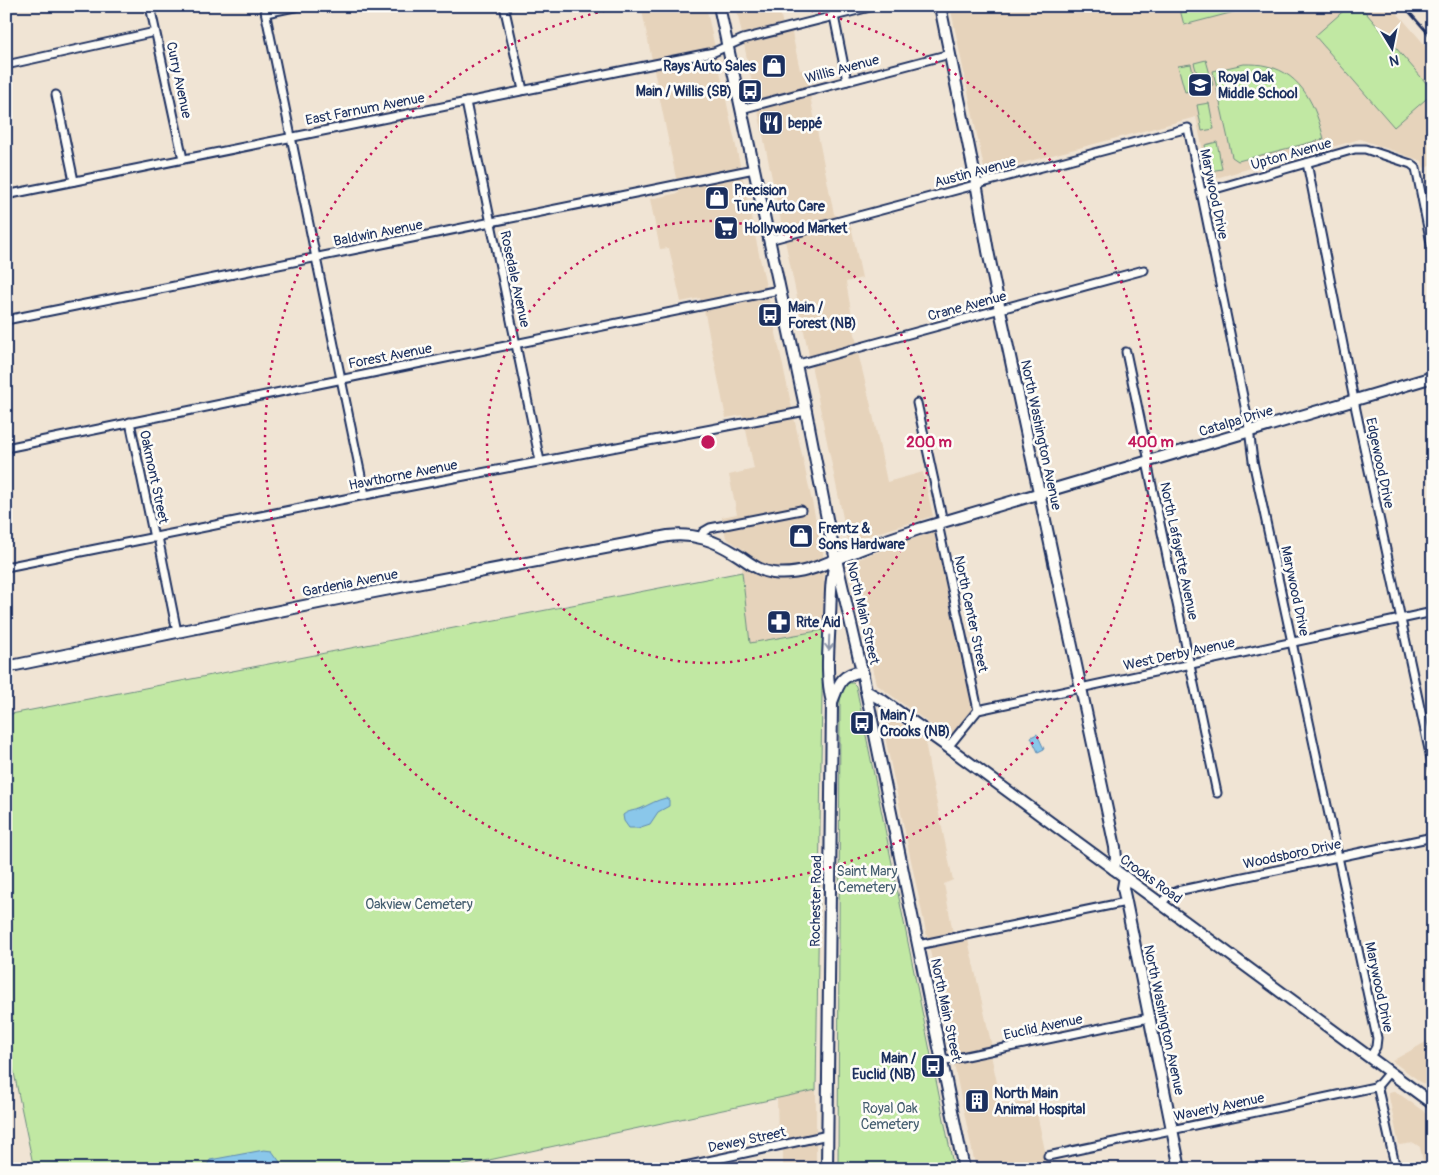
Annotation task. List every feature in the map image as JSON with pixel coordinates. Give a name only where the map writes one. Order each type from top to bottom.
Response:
[{"type":"street","name":"Curry Avenue","points":[[150,6],[183,159]]},
{"type":"street","points":[[299,6],[265,10],[365,495]]},
{"type":"street","points":[[504,6],[522,90]]},
{"type":"street","name":"North Main Street","points":[[719,6],[836,560],[862,671]]},
{"type":"street","points":[[832,6],[848,81]]},
{"type":"street","name":"East Farnum Avenue","points":[[6,194],[714,52],[742,39],[874,6]]},
{"type":"street","name":"North Washington Avenue","points":[[940,6],[1000,310],[1115,847],[1116,859],[1114,869]]},
{"type":"street","points":[[6,65],[156,32]]},
{"type":"street","name":"Willis Avenue","points":[[741,109],[950,54]]},
{"type":"street","points":[[56,96],[74,181]]},
{"type":"street","name":"Rosedale Avenue","points":[[466,102],[540,461]]},
{"type":"street","name":"Austin Avenue","points":[[769,240],[1188,128]]},
{"type":"street","name":"Marywood Drive","points":[[1188,128],[1249,431],[1253,461],[1377,1038],[1376,1047],[1370,1057]]},
{"type":"street","name":"Upton Avenue","points":[[1201,193],[1360,148],[1411,164],[1418,172],[1433,253]]},
{"type":"street","name":"Edgewood Drive","points":[[1307,163],[1354,400],[1433,768]]},
{"type":"street","name":"Baldwin Avenue","points":[[6,320],[754,169]]},
{"type":"street","name":"Crane Avenue","points":[[795,365],[1144,270]]},
{"type":"street","name":"Forest Avenue","points":[[6,448],[779,290]]},
{"type":"street","name":"North Lafayette Avenue","points":[[1126,352],[1218,793]]},
{"type":"street","name":"Catalpa Drive","points":[[836,560],[904,534],[1433,377]]},
{"type":"street","name":"North Center Street","points":[[917,403],[978,710]]},
{"type":"street","name":"Hawthorne Avenue","points":[[6,567],[365,495],[806,411]]},
{"type":"street","name":"Oakmont Street","points":[[130,422],[177,632]]},
{"type":"street","points":[[701,537],[703,532],[710,528],[801,510]]},
{"type":"street","name":"Gardenia Avenue","points":[[6,667],[343,598],[668,536],[701,537],[737,554],[753,566],[772,573],[785,573],[814,568],[836,560]]},
{"type":"street","points":[[832,702],[829,692],[831,577],[836,560]]},
{"type":"street","name":"West Derby Avenue","points":[[978,710],[1433,612]]},
{"type":"street","points":[[862,671],[866,691]]},
{"type":"street","name":"Rochester Road","points":[[827,1169],[832,702],[841,680],[848,674],[862,671]]},
{"type":"street","name":"North Main Street","points":[[866,691],[964,1169]]},
{"type":"street","name":"Crooks Road","points":[[866,691],[882,700],[948,747],[1433,1104]]},
{"type":"street","points":[[948,747],[978,710]]},
{"type":"street","name":"Woodsboro Drive","points":[[1161,904],[1170,894],[1177,891],[1433,837]]},
{"type":"street","name":"North Washington Avenue","points":[[1125,877],[1126,902],[1180,1169]]},
{"type":"street","points":[[918,945],[1126,902]]},
{"type":"street","name":"Euclid Avenue","points":[[942,1062],[1150,1018]]},
{"type":"street","points":[[1388,1072],[1377,1085],[1396,1169]]},
{"type":"street","name":"Waverly Avenue","points":[[1048,1156],[1377,1085]]},
{"type":"street","name":"Dewey Street","points":[[671,1169],[828,1135]]},
{"type":"shaded area","points":[[641,6],[706,6],[823,553],[823,630],[750,643],[742,572],[744,550],[726,538],[722,517],[737,514],[729,475],[754,469],[743,415],[726,418],[700,298],[681,302],[669,248],[660,249],[650,199],[679,193]]},
{"type":"shaded area","points":[[736,6],[779,6],[783,26],[790,24],[800,70],[806,69],[834,214],[851,227],[853,235],[862,278],[846,282],[859,357],[887,482],[923,472],[933,516],[851,541],[847,537]]},
{"type":"shaded area","name":"Royal Oak Middle School","points":[[950,6],[1391,6],[1433,54],[1433,165],[1424,168],[1422,161],[1360,139],[1318,151],[1310,151],[1209,180],[1196,117],[985,173]]},
{"type":"shaded area","points":[[934,532],[973,708],[953,735],[946,736],[876,684],[849,571],[849,563]]},
{"type":"shaded area","points":[[886,712],[927,744],[930,771],[953,880],[944,884],[953,933],[968,940],[992,1047],[991,1055],[1002,1106],[1034,1100],[1049,1169],[976,1169],[881,718]]},
{"type":"shaded area","points":[[1433,1038],[1433,1091],[1392,1061]]},
{"type":"shaded area","points":[[816,1090],[816,1169],[783,1169],[783,1149],[778,1141],[777,1098]]},
{"type":"shaded area","points":[[1395,1091],[1433,1118],[1433,1169],[1425,1169],[1420,1147],[1414,1143],[1399,1145],[1388,1092]]},
{"type":"green space","points":[[1179,6],[1257,6],[1184,25]]},
{"type":"green space","points":[[1349,6],[1360,6],[1433,91],[1394,127],[1315,36]]},
{"type":"green space","points":[[1206,60],[1213,85],[1201,88],[1194,63]]},
{"type":"green space","points":[[1191,64],[1197,89],[1185,92],[1178,66]]},
{"type":"green space","points":[[1244,64],[1267,66],[1279,70],[1299,84],[1312,104],[1324,139],[1238,161],[1232,157],[1213,71]]},
{"type":"green space","points":[[1209,103],[1214,129],[1202,131],[1197,105]]},
{"type":"green space","points":[[1217,142],[1222,169],[1210,171],[1205,145]]},
{"type":"green space","name":"Oakview Cemetery","points":[[742,572],[750,643],[823,630],[816,1090],[447,1169],[34,1169],[6,1034],[6,715]]},
{"type":"green space","name":"Royal Oak Cemetery","points":[[853,683],[856,686],[954,1169],[838,1169],[840,700],[844,685]]},
{"type":"water","points":[[1037,734],[1044,749],[1038,752],[1031,737]]},
{"type":"water","points":[[666,798],[669,800],[669,806],[658,812],[650,824],[638,828],[629,828],[624,821],[623,815],[625,813]]},
{"type":"water","points":[[264,1150],[272,1151],[285,1169],[205,1169],[210,1160]]},
{"type":"railway","points":[[1404,6],[1433,39]]},
{"type":"place","name":"Rays Auto Sales","points":[[774,66]]},
{"type":"place","name":"Royal Oak Middle School","points":[[1200,85]]},
{"type":"place","name":"Main / Willis (SB)","points":[[750,91]]},
{"type":"place","name":"beppé","points":[[771,123]]},
{"type":"place","name":"Precision Tune Auto Care","points":[[717,198]]},
{"type":"place","name":"Hollywood Market","points":[[726,228]]},
{"type":"place","name":"Main / Forest (NB)","points":[[770,315]]},
{"type":"place","name":"Frentz & Sons Hardware","points":[[801,536]]},
{"type":"place","name":"Rite Aid","points":[[779,622]]},
{"type":"place","name":"Main / Crooks (NB)","points":[[862,723]]},
{"type":"place","name":"Main / Euclid (NB)","points":[[933,1066]]},
{"type":"place","name":"North Main Animal Hospital","points":[[977,1101]]},
{"type":"park label","name":"Saint Mary Cemetery","points":[[867,880]]}]
